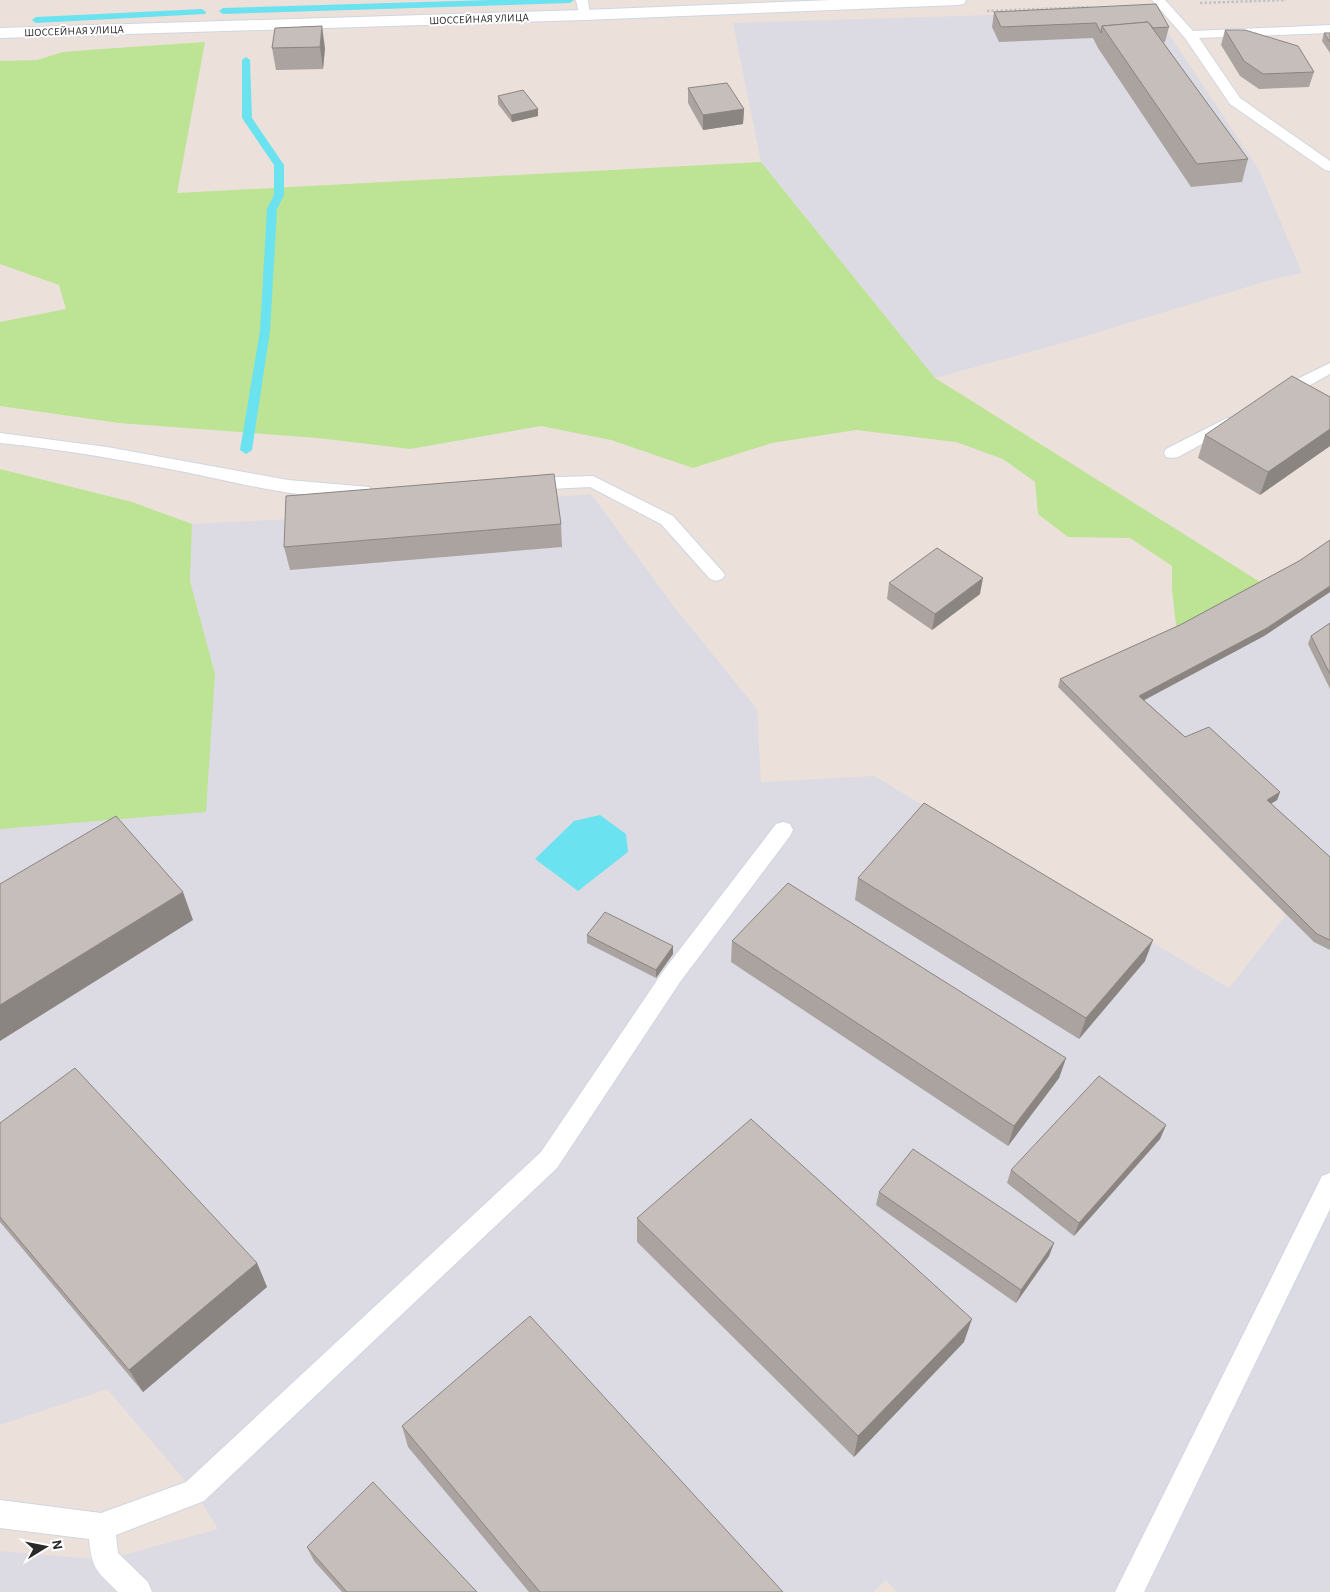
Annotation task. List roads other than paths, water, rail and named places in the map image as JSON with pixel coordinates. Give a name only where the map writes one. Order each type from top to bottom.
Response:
[{"type":"main road","name":"ШОССЕЙНАЯ УЛИЦА","points":[[0,33],[583,8],[958,0]]},
{"type":"lane","points":[[1158,0],[1190,35],[1235,102],[1330,167]]},
{"type":"lane","points":[[1190,35],[1330,29]]},
{"type":"lane","points":[[1269,401],[1330,368]]},
{"type":"lane","points":[[1172,453],[1242,415]]},
{"type":"lane","points":[[0,438],[43,442],[260,481],[343,492],[382,491]]},
{"type":"lane","points":[[516,485],[593,481],[667,520],[716,575]]},
{"type":"lane","points":[[0,1514],[101,1527],[195,1492],[549,1160],[672,976],[783,830]]},
{"type":"lane","points":[[1129,1592],[1330,1184]]},
{"type":"lane","points":[[101,1527],[105,1560],[138,1592]]},
{"type":"water","points":[[600,815],[626,834],[628,852],[578,891],[535,859],[574,821]]},
{"type":"waterway","points":[[223,11],[570,0]]},
{"type":"waterway","points":[[36,20],[202,12]]},
{"type":"waterway","points":[[246,60],[247,118],[279,165],[279,195],[272,209],[265,331],[246,450]]}]
